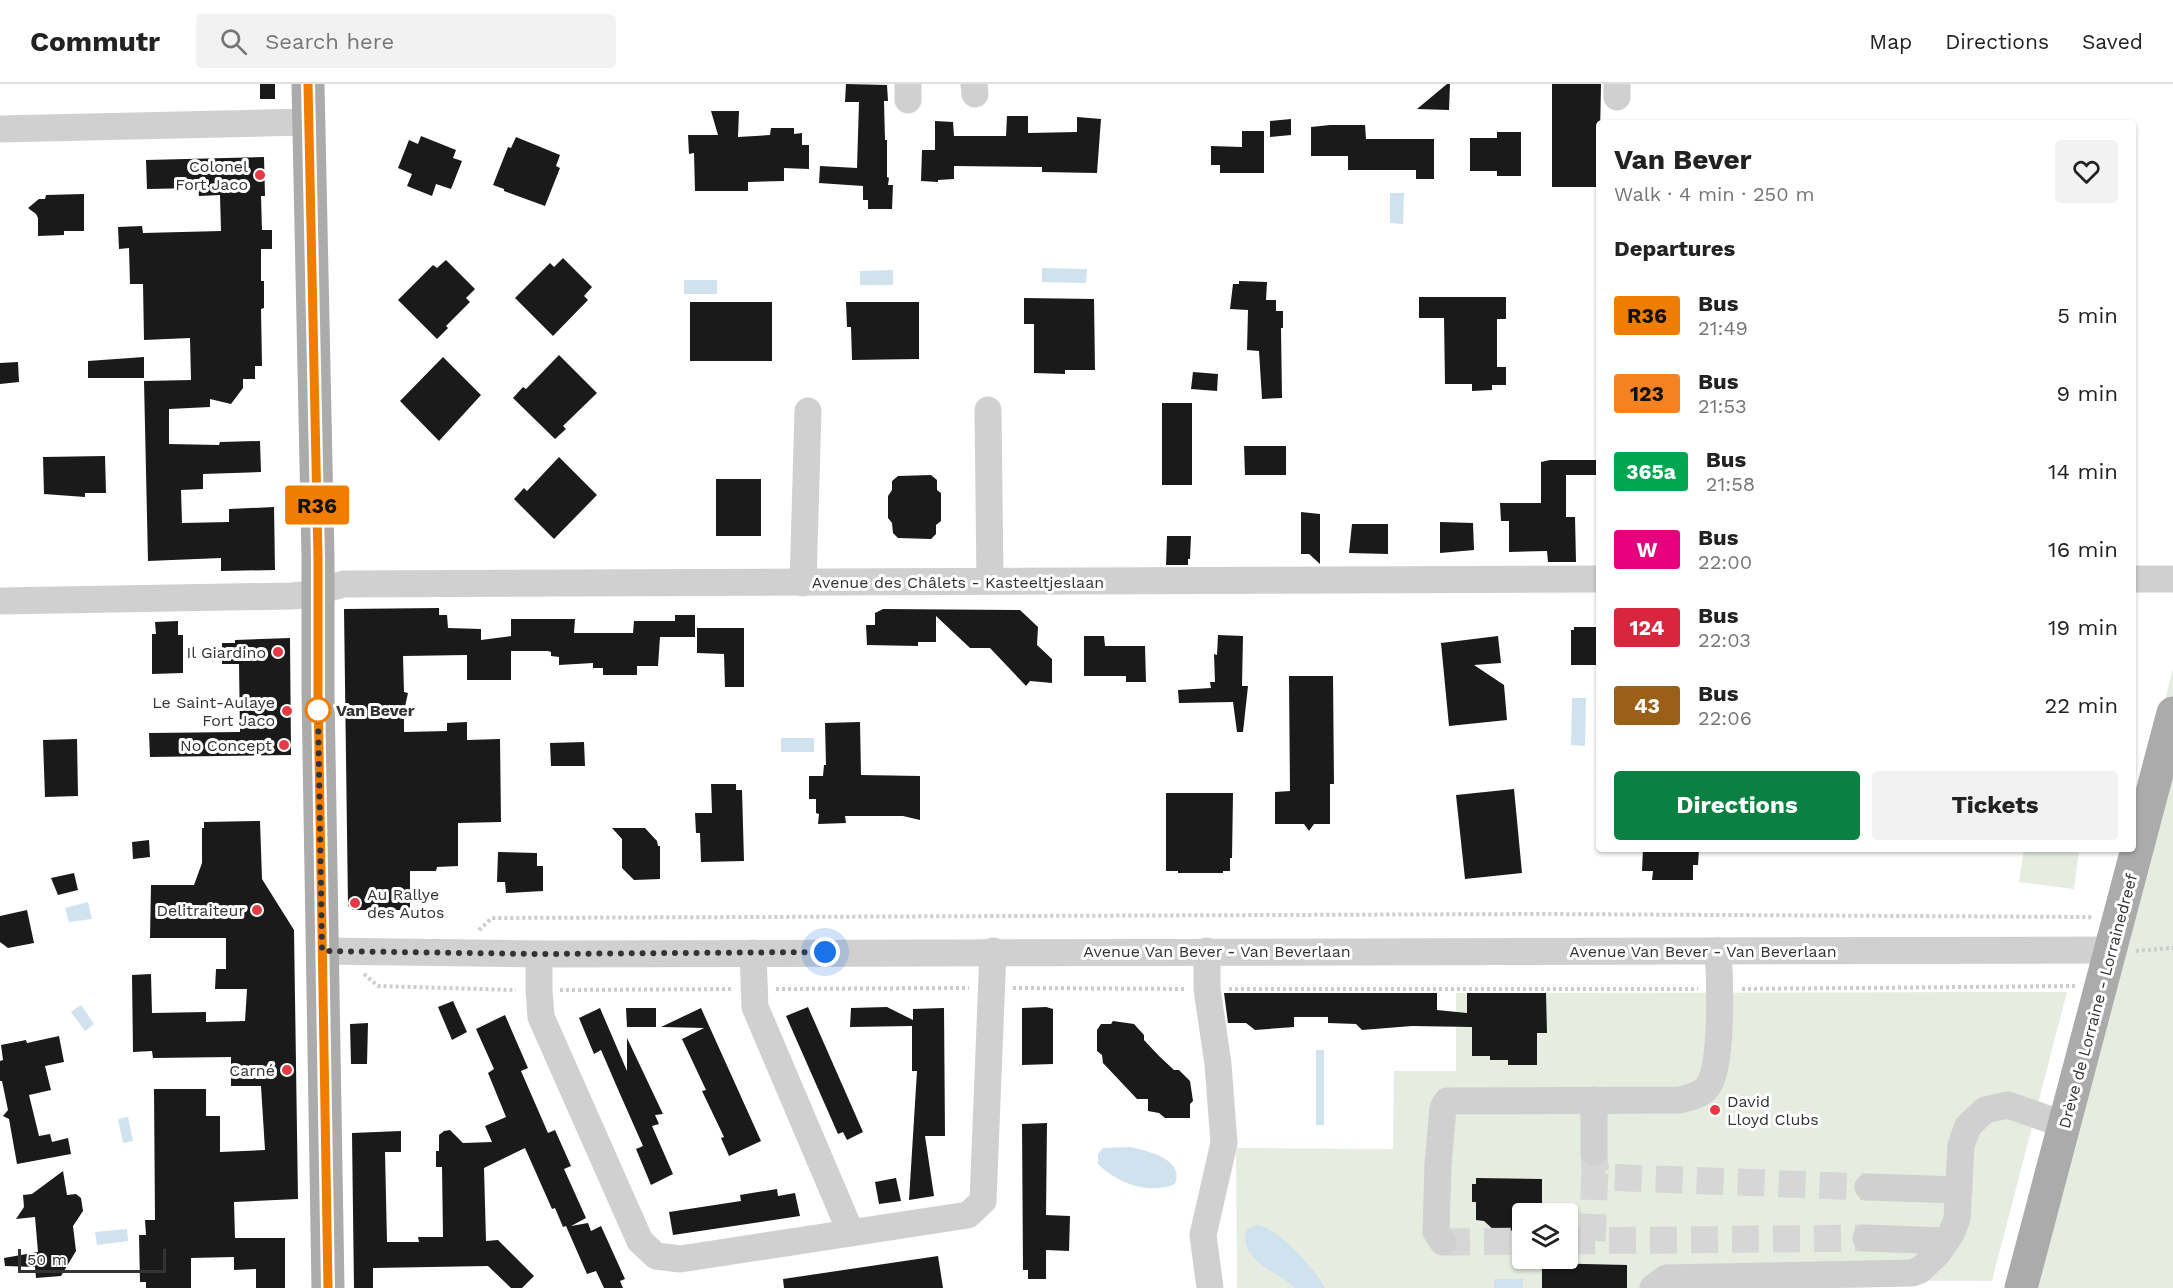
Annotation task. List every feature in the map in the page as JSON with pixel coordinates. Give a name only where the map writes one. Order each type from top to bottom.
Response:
[{"type":"main road","points":[[308,84],[319,591],[318,693],[328,1288]]},
{"type":"main road","name":"Drève de Lorraine - Lorrainedreef","points":[[2021,1288],[2173,713]]},
{"type":"street","points":[[0,129],[309,122]]},
{"type":"street","points":[[988,410],[990,581]]},
{"type":"street","points":[[803,583],[808,411]]},
{"type":"street","name":"Avenue des Châlets - Kasteeltjeslaan","points":[[0,602],[291,596],[344,584],[1596,579]]},
{"type":"street","points":[[2136,579],[2173,579]]},
{"type":"street","name":"Avenue Van Bever - Van Beverlaan","points":[[322,951],[539,954],[993,951],[2111,950]]},
{"type":"street","points":[[539,954],[541,1017],[639,1241],[656,1256],[680,1259],[968,1215],[983,1201],[993,951]]},
{"type":"street","points":[[1207,951],[1207,989],[1218,1064],[1224,1143],[1203,1235],[1210,1288]]},
{"type":"street","points":[[1443,1242],[1436,1232],[1438,1165],[1443,1108],[1447,1101],[1680,1100],[1696,1096],[1708,1086],[1715,1070],[1721,989],[1718,951]]},
{"type":"street","points":[[753,953],[755,1007],[851,1233]]},
{"type":"street","points":[[1594,1100],[1594,1152]]},
{"type":"street","points":[[1653,1288],[1666,1278],[1912,1273],[1920,1270],[1938,1253],[1957,1218],[1961,1146],[1968,1126],[1985,1110],[2008,1106],[2065,1125]]},
{"type":"street","points":[[1868,1187],[1959,1190]]},
{"type":"street","points":[[1866,1238],[1946,1241]]},
{"type":"path","points":[[492,918],[1529,914],[2089,917]]},
{"type":"path","points":[[2111,950],[2148,951],[2173,948]]},
{"type":"path","points":[[392,986],[539,990],[2074,987]]},
{"type":"shaded area","points":[[2173,669],[2173,1288],[2011,1288],[2125,852],[2136,852],[2136,810]]},
{"type":"shaded area","points":[[2024,852],[2079,852],[2074,889],[2019,882]]},
{"type":"shaded area","name":"David Lloyd Clubs","points":[[2067,992],[1992,1281],[1688,1280],[1688,1288],[1237,1288],[1236,1148],[1393,1149],[1394,1071],[1456,1071],[1456,993]]},
{"type":"water","points":[[1390,193],[1404,193],[1403,224],[1390,223]]},
{"type":"water","points":[[1042,268],[1087,269],[1086,283],[1042,282]]},
{"type":"water","points":[[893,270],[893,285],[860,285],[860,271]]},
{"type":"water","points":[[684,280],[717,280],[717,294],[684,294]]},
{"type":"water","points":[[1572,698],[1586,698],[1585,746],[1571,745]]},
{"type":"water","points":[[781,738],[814,738],[814,752],[781,752]]},
{"type":"water","points":[[88,902],[92,919],[69,922],[65,908]]},
{"type":"water","points":[[81,1005],[94,1024],[85,1031],[71,1012]]},
{"type":"water","points":[[1316,1050],[1324,1050],[1324,1125],[1316,1125]]},
{"type":"water","points":[[128,1117],[133,1141],[123,1143],[118,1119]]},
{"type":"water","points":[[1129,1147],[1154,1153],[1169,1162],[1177,1175],[1175,1184],[1155,1188],[1135,1186],[1115,1177],[1098,1164],[1098,1154],[1103,1148]]},
{"type":"water","points":[[1257,1225],[1274,1232],[1284,1240],[1305,1261],[1325,1288],[1295,1288],[1257,1261],[1251,1255],[1245,1238],[1248,1229]]},
{"type":"water","points":[[127,1229],[128,1241],[97,1245],[95,1232]]},
{"type":"water","points":[[1494,1279],[1523,1279],[1523,1288],[1494,1288]]},
{"type":"building","points":[[260,84],[275,84],[275,99],[260,99]]},
{"type":"building","points":[[846,84],[887,85],[888,101],[884,101],[885,140],[887,140],[888,185],[893,185],[892,209],[868,209],[868,200],[863,200],[863,186],[819,183],[820,166],[857,168],[859,102],[845,102]]},
{"type":"building","points":[[1447,84],[1450,84],[1449,110],[1417,109]]},
{"type":"building","points":[[1552,84],[1601,84],[1600,120],[1596,120],[1596,187],[1552,187]]},
{"type":"building","points":[[711,111],[739,111],[738,137],[770,135],[771,128],[794,128],[794,134],[802,133],[802,145],[809,145],[809,169],[784,168],[784,181],[748,182],[748,191],[695,191],[694,153],[689,154],[688,135],[718,135]]},
{"type":"building","points":[[1007,116],[1028,116],[1028,133],[1077,132],[1077,117],[1101,119],[1097,173],[1042,172],[1042,167],[954,166],[954,179],[938,180],[938,182],[921,181],[922,150],[935,150],[935,121],[953,122],[954,136],[1006,136]]},
{"type":"building","points":[[1291,119],[1291,135],[1270,137],[1270,121]]},
{"type":"building","points":[[1365,125],[1366,139],[1434,139],[1434,179],[1416,179],[1416,170],[1348,170],[1348,156],[1311,156],[1311,127]]},
{"type":"building","points":[[1242,131],[1264,131],[1264,173],[1220,173],[1220,165],[1211,165],[1211,146],[1242,147]]},
{"type":"building","points":[[1497,132],[1521,132],[1521,176],[1497,176],[1497,171],[1470,171],[1470,138],[1497,138]]},
{"type":"building","points":[[421,136],[456,150],[453,158],[462,161],[451,189],[436,184],[432,196],[407,186],[412,174],[398,168],[409,140],[418,144]]},
{"type":"building","points":[[516,137],[560,155],[556,166],[560,168],[545,206],[493,185],[508,147],[511,148]]},
{"type":"building","points":[[264,157],[265,196],[261,196],[262,230],[272,230],[272,249],[261,249],[261,281],[264,281],[264,308],[261,309],[262,366],[255,366],[255,379],[243,379],[243,388],[231,404],[210,399],[210,407],[169,409],[169,444],[219,445],[220,442],[260,441],[261,472],[203,474],[203,489],[181,490],[182,523],[229,522],[229,509],[274,507],[275,570],[221,571],[221,558],[148,561],[144,381],[191,380],[190,338],[144,340],[143,284],[130,284],[129,248],[119,249],[118,227],[142,226],[143,233],[221,231],[220,195],[199,196],[198,188],[147,189],[146,160]]},
{"type":"building","points":[[84,194],[84,231],[64,231],[64,235],[38,236],[38,218],[28,208],[39,199],[45,199],[46,195]]},
{"type":"building","points":[[563,258],[592,287],[584,296],[588,300],[553,336],[515,298],[550,263],[554,267]]},
{"type":"building","points":[[446,260],[475,289],[466,298],[470,302],[446,326],[448,328],[437,339],[398,300],[433,265],[437,268]]},
{"type":"building","points":[[1239,281],[1267,282],[1266,300],[1276,300],[1276,311],[1283,311],[1283,328],[1281,328],[1282,398],[1262,399],[1259,351],[1247,350],[1248,310],[1230,309],[1233,284],[1239,284]]},
{"type":"building","points":[[1419,297],[1506,297],[1506,319],[1497,319],[1497,367],[1506,367],[1506,385],[1492,385],[1492,390],[1472,391],[1472,384],[1445,384],[1444,318],[1419,318]]},
{"type":"building","points":[[1024,298],[1094,299],[1095,370],[1065,370],[1065,374],[1034,373],[1034,324],[1024,324]]},
{"type":"building","points":[[690,302],[772,302],[772,361],[690,361]]},
{"type":"building","points":[[846,302],[919,302],[919,359],[852,360],[851,327],[847,327]]},
{"type":"building","points":[[559,355],[597,393],[563,426],[566,429],[555,439],[513,398],[523,387],[526,389]]},
{"type":"building","points":[[144,357],[144,378],[88,378],[88,361]]},
{"type":"building","points":[[443,357],[481,395],[439,441],[400,401]]},
{"type":"building","points":[[18,362],[19,382],[0,384],[0,363]]},
{"type":"building","points":[[1193,372],[1218,374],[1217,391],[1191,389]]},
{"type":"building","points":[[1162,403],[1192,403],[1192,485],[1162,485]]},
{"type":"building","points":[[1244,446],[1286,446],[1286,475],[1245,475]]},
{"type":"building","points":[[105,456],[106,493],[85,493],[85,497],[44,494],[43,457]]},
{"type":"building","points":[[559,457],[597,495],[554,539],[514,499],[524,488],[527,491]]},
{"type":"building","points":[[1596,460],[1596,475],[1566,475],[1566,517],[1575,517],[1576,562],[1548,562],[1547,551],[1509,552],[1509,521],[1501,521],[1500,503],[1541,503],[1541,462]]},
{"type":"building","points":[[931,475],[937,480],[937,490],[941,493],[941,521],[936,525],[936,534],[931,539],[898,538],[893,533],[892,523],[888,518],[888,496],[892,490],[892,481],[898,476]]},
{"type":"building","points":[[716,479],[761,479],[761,536],[716,536]]},
{"type":"building","points":[[1301,512],[1320,514],[1320,564],[1309,554],[1301,554]]},
{"type":"building","points":[[1440,522],[1473,523],[1474,550],[1440,553]]},
{"type":"building","points":[[1352,524],[1388,524],[1388,554],[1349,553]]},
{"type":"building","points":[[1167,536],[1191,536],[1188,565],[1166,565]]},
{"type":"building","points":[[439,608],[439,615],[447,615],[448,628],[481,629],[481,640],[511,636],[511,619],[575,619],[574,633],[633,633],[634,621],[675,621],[675,615],[695,615],[695,637],[660,637],[658,666],[637,666],[637,675],[603,675],[603,668],[593,668],[593,663],[559,665],[559,657],[551,656],[551,652],[548,651],[511,651],[511,680],[467,680],[467,655],[403,656],[404,692],[408,693],[404,711],[404,732],[447,731],[447,723],[467,722],[467,740],[500,739],[501,822],[458,823],[458,866],[437,867],[436,871],[410,871],[410,910],[353,910],[348,906],[344,609]]},
{"type":"building","points":[[883,609],[1020,610],[1038,627],[1037,645],[1052,659],[1052,683],[1030,681],[1026,686],[990,648],[970,648],[936,616],[936,642],[918,642],[918,646],[867,645],[866,625],[875,625],[875,613]]},
{"type":"building","points":[[178,621],[178,635],[183,635],[183,673],[152,674],[152,634],[156,634],[155,622]]},
{"type":"building","points":[[1574,627],[1596,627],[1596,665],[1571,665],[1571,630],[1574,630]]},
{"type":"building","points":[[697,628],[744,628],[744,687],[725,687],[724,654],[697,653]]},
{"type":"building","points":[[1218,635],[1243,636],[1242,686],[1248,686],[1243,732],[1237,732],[1233,702],[1179,703],[1178,690],[1211,688],[1210,682],[1215,682],[1214,654],[1217,655]]},
{"type":"building","points":[[1084,636],[1104,636],[1105,646],[1145,646],[1146,682],[1126,682],[1126,676],[1084,676]]},
{"type":"building","points":[[1498,636],[1501,663],[1474,665],[1504,685],[1507,720],[1449,726],[1441,643]]},
{"type":"building","points":[[290,638],[291,755],[150,757],[149,733],[240,732],[239,664],[222,664],[222,643],[235,643],[235,640]]},
{"type":"building","points":[[1289,676],[1333,676],[1334,784],[1330,784],[1330,824],[1314,824],[1309,831],[1304,824],[1275,824],[1275,792],[1290,791]]},
{"type":"building","points":[[860,722],[861,775],[920,776],[920,820],[903,816],[845,816],[846,823],[818,824],[816,799],[809,799],[809,776],[823,776],[824,765],[826,765],[825,723]]},
{"type":"building","points":[[77,739],[78,796],[45,797],[43,740]]},
{"type":"building","points":[[584,742],[585,766],[551,766],[550,743]]},
{"type":"building","points":[[711,784],[736,784],[736,790],[742,790],[744,861],[701,862],[700,833],[696,833],[695,813],[712,813]]},
{"type":"building","points":[[1514,789],[1522,873],[1465,879],[1456,795]]},
{"type":"building","points":[[1166,793],[1233,793],[1230,871],[1178,873],[1178,871],[1166,871]]},
{"type":"building","points":[[260,821],[262,879],[294,930],[298,1199],[234,1202],[235,1238],[285,1238],[285,1288],[256,1288],[256,1269],[234,1270],[234,1257],[191,1258],[191,1288],[146,1288],[146,1282],[140,1282],[139,1235],[146,1235],[145,1220],[155,1220],[154,1089],[206,1089],[206,1116],[220,1116],[220,1152],[265,1150],[261,1086],[231,1086],[231,1057],[153,1058],[152,1051],[133,1052],[132,975],[151,974],[152,1013],[206,1012],[206,1022],[245,1021],[247,989],[215,989],[216,969],[226,969],[226,938],[150,938],[151,885],[194,885],[202,863],[204,822]]},
{"type":"building","points":[[612,828],[645,828],[660,846],[660,879],[634,880],[622,868],[622,839]]},
{"type":"building","points":[[149,840],[150,857],[133,859],[132,842]]},
{"type":"building","points":[[498,852],[537,853],[537,866],[543,866],[543,891],[506,893],[505,882],[497,882]]},
{"type":"building","points":[[1643,852],[1699,852],[1698,865],[1693,865],[1693,880],[1652,880],[1653,871],[1642,871]]},
{"type":"building","points":[[74,873],[78,890],[58,895],[51,878]]},
{"type":"building","points":[[27,910],[34,943],[8,948],[0,942],[0,916]]},
{"type":"building","points":[[1224,993],[1437,993],[1437,1010],[1467,1013],[1467,993],[1546,993],[1547,1033],[1537,1033],[1537,1065],[1508,1065],[1508,1060],[1490,1060],[1490,1056],[1472,1056],[1472,1027],[1412,1026],[1362,1030],[1356,1024],[1328,1023],[1328,1017],[1294,1017],[1294,1027],[1255,1030],[1246,1023],[1228,1023]]},
{"type":"building","points":[[453,1001],[467,1032],[452,1040],[438,1007]]},
{"type":"building","points":[[808,1007],[863,1132],[847,1140],[843,1132],[838,1134],[786,1016]]},
{"type":"building","points":[[887,1007],[913,1020],[913,1009],[944,1008],[945,1136],[925,1136],[934,1196],[909,1200],[917,1071],[912,1071],[912,1026],[850,1027],[851,1008]]},
{"type":"building","points":[[600,1008],[627,1071],[627,1038],[663,1114],[655,1115],[659,1124],[652,1126],[673,1174],[651,1185],[636,1149],[643,1146],[601,1050],[594,1054],[579,1018]]},
{"type":"building","points":[[626,1008],[656,1008],[656,1027],[627,1027]]},
{"type":"building","points":[[701,1008],[761,1141],[729,1156],[721,1138],[724,1137],[702,1091],[706,1090],[682,1039],[704,1028],[661,1027]]},
{"type":"building","points":[[1022,1008],[1053,1009],[1053,1064],[1022,1065]]},
{"type":"building","points":[[505,1015],[528,1068],[521,1071],[548,1133],[555,1130],[571,1166],[564,1169],[586,1218],[571,1226],[588,1223],[591,1231],[601,1226],[625,1279],[620,1281],[623,1288],[604,1288],[596,1271],[587,1274],[566,1226],[563,1227],[555,1208],[552,1209],[525,1148],[484,1168],[486,1241],[498,1240],[534,1276],[522,1288],[511,1288],[488,1266],[373,1268],[373,1288],[354,1288],[352,1133],[401,1131],[401,1152],[385,1152],[387,1242],[419,1242],[418,1237],[443,1237],[442,1167],[436,1167],[439,1135],[450,1130],[463,1143],[492,1142],[485,1126],[506,1117],[488,1073],[494,1069],[476,1029]]},
{"type":"building","points":[[1113,1021],[1134,1024],[1144,1035],[1144,1040],[1159,1056],[1190,1081],[1193,1101],[1190,1104],[1190,1118],[1165,1118],[1159,1113],[1148,1111],[1148,1099],[1137,1099],[1103,1063],[1102,1055],[1097,1051],[1097,1030],[1101,1024],[1111,1024]]},
{"type":"building","points":[[368,1023],[367,1064],[351,1064],[350,1024]]},
{"type":"building","points":[[59,1036],[64,1062],[45,1066],[51,1090],[29,1095],[39,1136],[50,1134],[52,1142],[68,1138],[71,1154],[17,1164],[9,1119],[3,1116],[8,1110],[2,1081],[0,1081],[0,1061],[3,1060],[1,1045],[26,1040],[27,1043]]},
{"type":"building","points":[[1047,1123],[1046,1215],[1070,1216],[1069,1251],[1046,1250],[1046,1279],[1028,1279],[1028,1270],[1023,1270],[1022,1124]]},
{"type":"building","points":[[63,1171],[67,1195],[76,1194],[81,1198],[83,1211],[73,1226],[76,1251],[61,1276],[36,1278],[35,1267],[5,1266],[4,1258],[38,1252],[35,1217],[16,1219],[24,1207],[23,1195],[32,1194]]},
{"type":"building","points":[[896,1178],[901,1201],[879,1204],[875,1182]]},
{"type":"building","points":[[1476,1178],[1542,1179],[1542,1203],[1512,1203],[1512,1231],[1494,1230],[1484,1221],[1476,1220],[1476,1202],[1472,1202],[1472,1184],[1476,1184]]},
{"type":"building","points":[[777,1189],[778,1196],[795,1193],[800,1216],[673,1235],[669,1212],[741,1201],[740,1195]]},
{"type":"building","points":[[938,1256],[943,1288],[784,1288],[783,1279]]},
{"type":"building","points":[[1578,1264],[1627,1265],[1627,1288],[1542,1288],[1542,1269],[1578,1269]]},
{"type":"tunnel","points":[[1594,1152],[1595,1171],[1602,1177],[1868,1187]]},
{"type":"tunnel","points":[[1592,1241],[1595,1171]]},
{"type":"tunnel","points":[[1578,1241],[1866,1238]]},
{"type":"tunnel","points":[[1443,1242],[1512,1241]]},
{"type":"bus line","name":"R36","points":[[308,84],[318,558],[318,693],[328,1288]]},
{"type":"place","name":"Colonel Fort Jaco","points":[[260,175]]},
{"type":"place","name":"Il Giardino","points":[[278,652]]},
{"type":"place","name":"Van Bever","points":[[318,710]]},
{"type":"place","name":"Le Saint-Aulaye Fort Jaco","points":[[287,711]]},
{"type":"place","name":"No Concept","points":[[284,745]]},
{"type":"place","name":"Au Rallye des Autos","points":[[355,903]]},
{"type":"place","name":"Delitraiteur","points":[[257,910]]},
{"type":"place","name":"Carné","points":[[287,1070]]},
{"type":"place","name":"David Lloyd Clubs","points":[[1715,1110]]},
{"type":"route","points":[[318,710],[322,951],[539,954],[825,952]]}]
